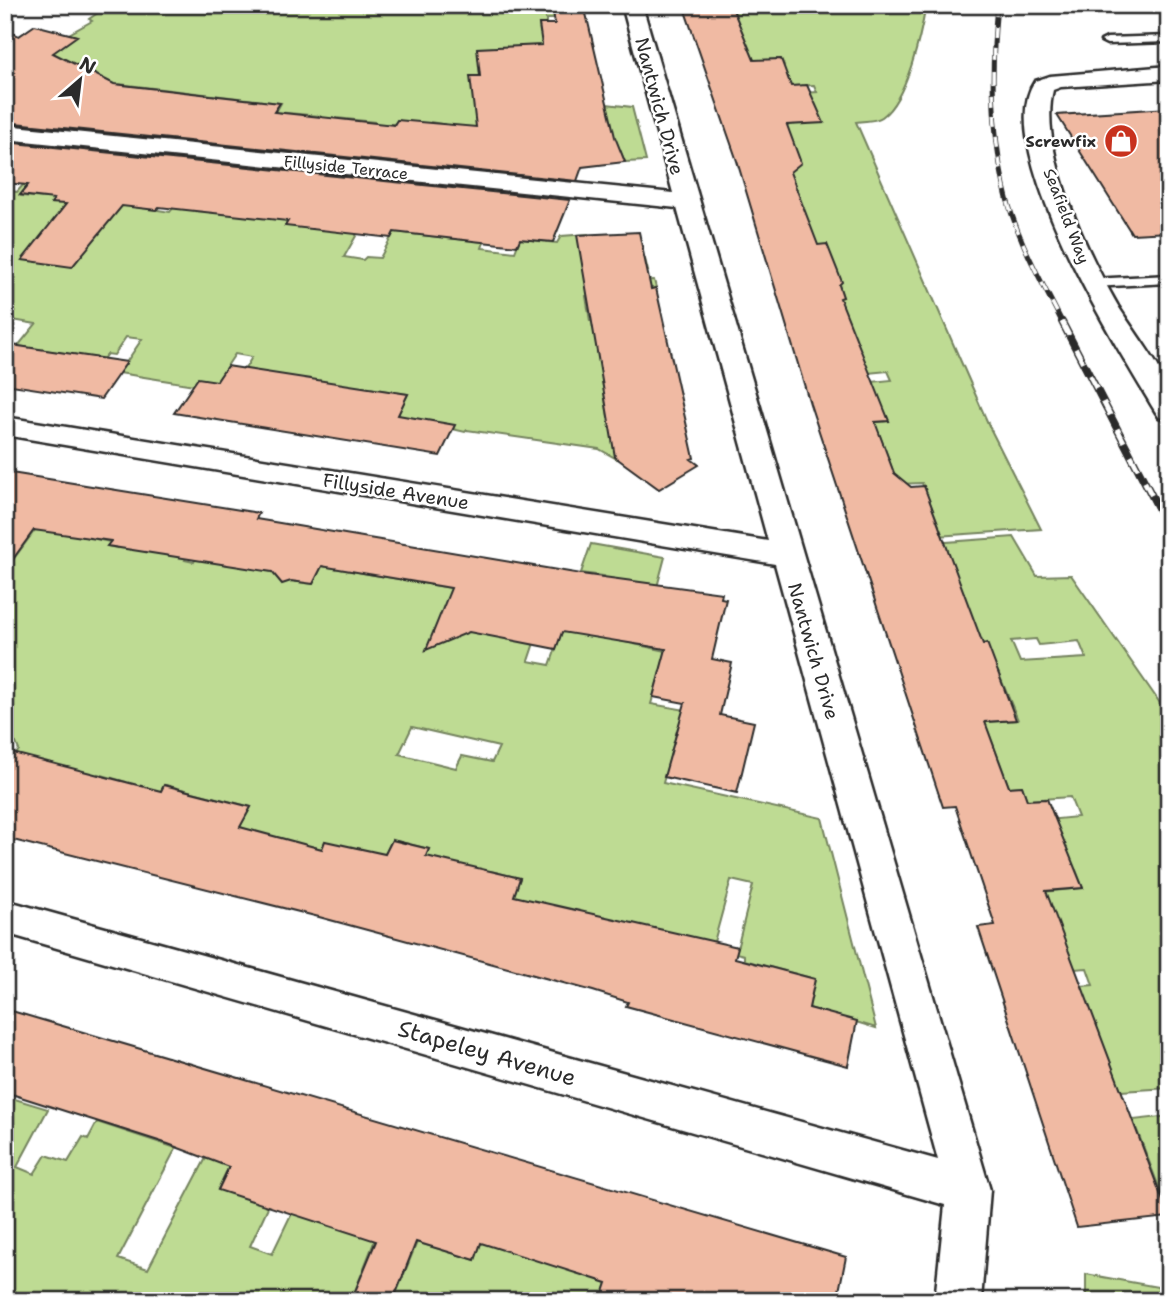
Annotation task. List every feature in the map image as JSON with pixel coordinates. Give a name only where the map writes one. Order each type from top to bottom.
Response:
[{"type":"street","name":"Nantwich Drive","points":[[632,5],[968,1190],[958,1301]]},
{"type":"street","name":"Seafield Way","points":[[1169,73],[1058,81],[1044,86],[1037,97],[1046,164],[1057,200],[1092,283],[1169,411]]},
{"type":"street","name":"Fillyside Terrace","points":[[5,132],[687,202]]},
{"type":"street","name":"Fillyside Avenue","points":[[5,426],[787,555]]},
{"type":"street","name":"Stapeley Avenue","points":[[5,916],[968,1190]]},
{"type":"lane","points":[[1107,41],[1169,39]]},
{"type":"lane","points":[[1092,283],[1169,279]]},
{"type":"green space","points":[[109,5],[552,5],[554,19],[546,19],[546,24],[539,24],[540,33],[548,32],[589,102],[632,107],[646,161],[625,162],[614,136],[509,136],[431,122],[428,128],[398,120],[394,124],[387,124],[384,129],[375,122],[336,118],[328,126],[320,116],[276,112],[281,103],[119,84],[108,97],[35,40],[62,46],[76,36],[69,34],[92,21],[89,19]]},
{"type":"green space","points":[[724,5],[926,5],[912,65],[899,96],[879,119],[856,122],[990,428],[1041,529],[891,539],[939,525],[922,483],[898,484],[879,433],[846,425],[889,421],[884,410],[861,383],[892,380],[888,371],[868,373],[828,298],[843,297],[839,285],[811,246],[757,96],[817,92],[814,85],[766,87],[784,65],[781,59],[751,61],[744,36],[741,36]]},
{"type":"green space","points":[[23,185],[28,185],[21,196],[44,198],[52,188],[62,189],[52,203],[121,204],[170,212],[178,202],[244,216],[249,209],[360,229],[344,257],[363,260],[366,257],[380,258],[394,232],[484,242],[482,248],[515,252],[520,239],[557,243],[561,236],[588,234],[593,261],[645,259],[648,271],[612,273],[614,282],[654,280],[656,288],[586,296],[590,321],[620,320],[602,380],[608,417],[632,416],[658,436],[617,459],[599,449],[467,430],[465,432],[397,416],[408,394],[362,387],[359,393],[242,374],[252,357],[235,354],[217,381],[194,385],[119,373],[142,339],[126,337],[114,355],[107,354],[103,359],[18,346],[36,324],[13,320],[5,330],[5,190],[17,192]]},
{"type":"green space","points":[[35,530],[99,534],[96,539],[110,542],[108,546],[117,548],[120,543],[188,555],[185,560],[194,562],[197,556],[281,573],[291,581],[313,584],[322,566],[451,588],[469,632],[539,628],[528,661],[550,665],[574,597],[598,601],[604,576],[581,573],[591,544],[665,557],[657,587],[629,629],[625,642],[666,651],[651,704],[720,716],[678,727],[663,783],[822,818],[876,1028],[809,1008],[815,979],[744,960],[744,955],[736,953],[753,885],[731,880],[711,953],[513,898],[520,878],[491,871],[418,874],[429,849],[392,840],[380,865],[325,841],[322,849],[238,830],[251,807],[165,785],[150,808],[126,782],[98,774],[87,790],[16,754],[19,750],[16,743],[5,741],[5,563],[10,564]],"holes":[[[412,727],[499,747],[492,762],[462,756],[456,768],[399,754]]]},
{"type":"green space","points":[[1014,537],[1037,576],[1071,575],[1169,716],[1169,1088],[1121,1091],[1081,986],[1093,985],[1087,968],[1074,969],[1023,894],[1083,888],[1076,870],[1055,872],[1036,821],[1078,817],[1070,797],[1027,800],[1022,786],[1009,787],[985,722],[1018,720],[998,672],[920,544]],"holes":[[[1036,639],[1039,645],[1079,641],[1086,658],[1020,662],[1011,641]]]},
{"type":"green space","points":[[5,1096],[48,1109],[17,1167],[34,1174],[46,1155],[68,1162],[83,1137],[88,1139],[97,1122],[176,1148],[118,1259],[148,1269],[206,1158],[229,1166],[218,1189],[280,1181],[250,1246],[272,1254],[296,1204],[385,1214],[351,1301],[5,1301]]},
{"type":"green space","points":[[1169,1116],[1169,1213],[1133,1120]]},
{"type":"green space","points":[[487,1227],[607,1283],[601,1301],[393,1301],[417,1242],[475,1260]]},
{"type":"green space","points":[[1086,1274],[1169,1289],[1169,1301],[1086,1301]]},
{"type":"building","points":[[552,5],[584,5],[615,137],[625,162],[582,167],[577,181],[5,122],[5,29],[19,36],[35,25],[77,36],[53,53],[114,84],[280,103],[274,112],[394,125],[397,120],[476,127],[470,76],[480,76],[477,48],[542,45],[539,24],[555,24]]},
{"type":"building","points":[[683,5],[732,7],[754,60],[781,59],[791,86],[807,85],[824,123],[787,125],[801,163],[790,172],[818,245],[827,244],[842,282],[839,285],[843,297],[840,298],[889,421],[875,422],[894,473],[911,487],[924,486],[983,644],[987,643],[1016,720],[985,722],[1009,787],[1022,786],[1027,800],[1047,799],[1083,888],[1046,891],[1169,1217],[1077,1227],[978,927],[995,925],[955,806],[943,807],[810,404],[737,161]]},
{"type":"building","points":[[1169,108],[1169,232],[1132,234],[1057,115]]},
{"type":"building","points":[[5,142],[570,200],[553,242],[520,239],[517,246],[394,232],[391,238],[285,226],[288,221],[159,207],[156,210],[122,206],[72,267],[22,260],[66,204],[51,203],[54,199],[20,195],[28,185],[5,183]]},
{"type":"building","points":[[639,232],[651,289],[656,288],[694,458],[691,459],[699,465],[659,489],[615,457],[577,235]]},
{"type":"building","points":[[5,344],[127,362],[101,399],[5,384]]},
{"type":"building","points":[[227,366],[408,394],[398,415],[455,425],[440,456],[174,413],[198,378],[217,381]]},
{"type":"building","points":[[5,472],[259,513],[256,519],[581,574],[722,593],[721,598],[726,599],[712,659],[732,663],[720,715],[754,722],[737,793],[664,777],[685,703],[653,697],[666,649],[562,632],[556,649],[469,632],[426,650],[451,588],[322,566],[313,584],[291,581],[282,584],[272,572],[107,546],[111,541],[34,530],[5,570]]},
{"type":"building","points":[[5,751],[161,791],[164,785],[251,807],[240,827],[322,849],[325,841],[385,854],[392,840],[429,849],[426,856],[520,878],[514,896],[738,947],[735,958],[815,979],[809,1008],[857,1021],[848,1066],[626,1006],[628,1002],[593,991],[319,917],[5,838]]},
{"type":"building","points":[[5,1009],[846,1257],[837,1301],[601,1301],[607,1283],[481,1243],[475,1260],[416,1242],[393,1301],[351,1301],[376,1241],[218,1190],[229,1167],[168,1144],[5,1092]]},
{"type":"railway","points":[[997,5],[993,96],[1004,186],[1021,239],[1063,324]]},
{"type":"railway","points":[[1062,322],[1169,529]]},
{"type":"place","name":"Screwfix","points":[[1121,141]]}]
